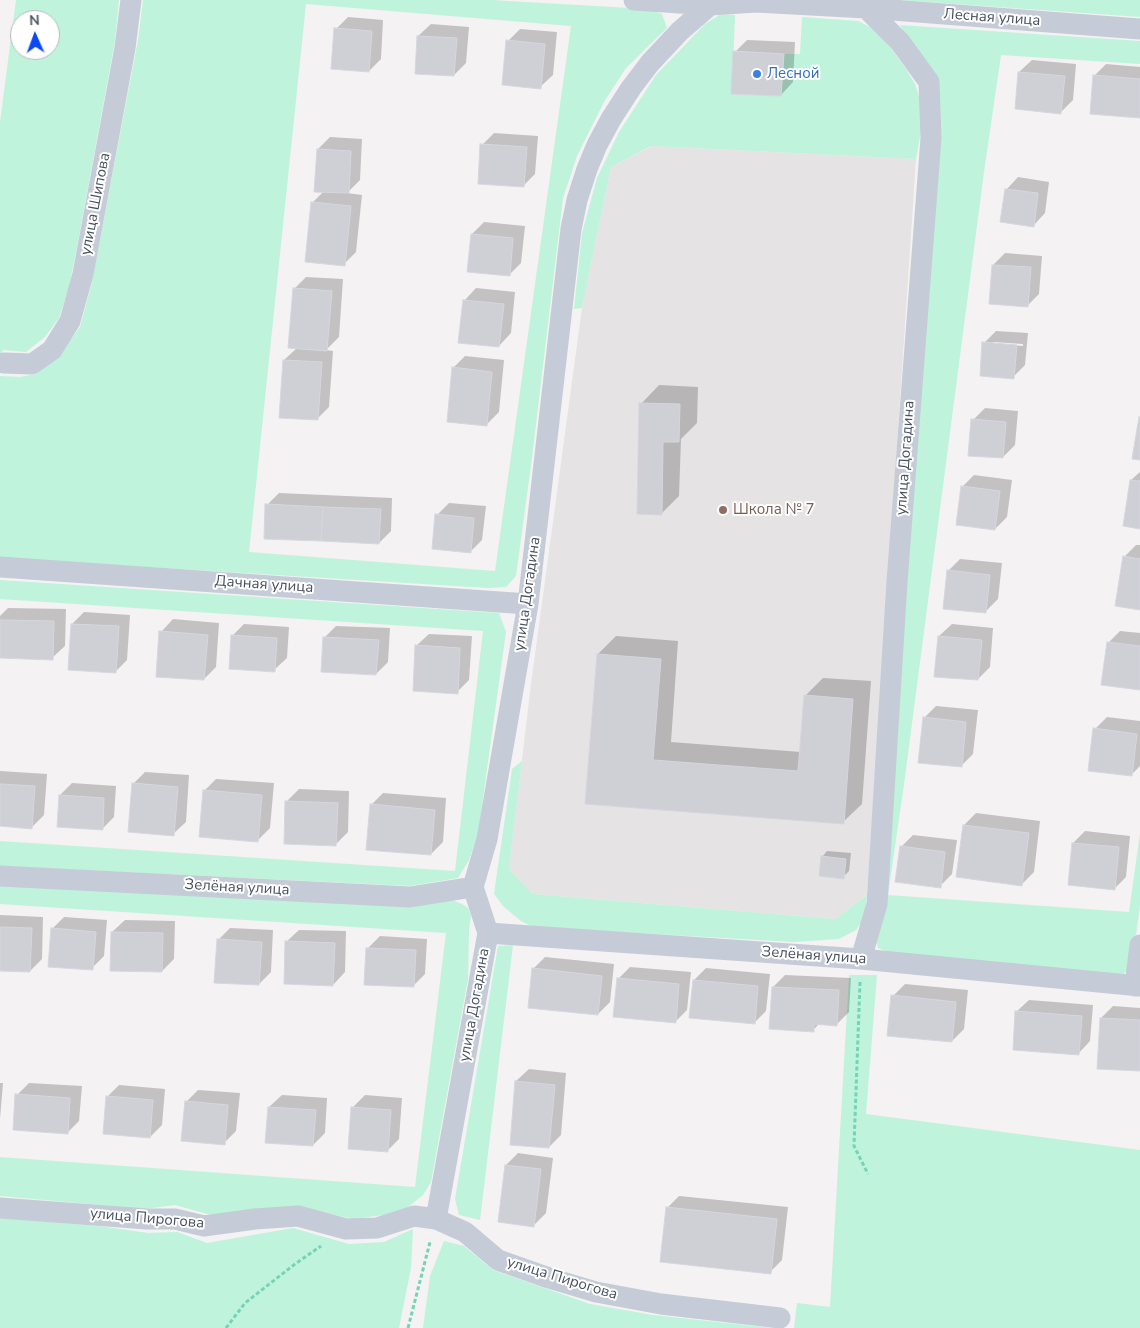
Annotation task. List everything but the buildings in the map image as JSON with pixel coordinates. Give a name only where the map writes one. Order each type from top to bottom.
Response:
[{"type":"street","name":"улица Шипова","points":[[4,363],[32,364],[52,350],[70,321],[83,274],[125,48],[131,0]]},
{"type":"street","name":"Лесная улица","points":[[634,0],[710,5],[756,1],[1140,29]]},
{"type":"street","name":"улица Догадина","points":[[436,1219],[488,933],[473,887],[487,839],[528,604],[571,230],[577,200],[597,145],[631,88],[650,63],[680,31],[710,5]]},
{"type":"street","name":"улица Догадина","points":[[861,959],[877,904],[897,582],[932,138],[928,82],[900,42],[866,8]]},
{"type":"street","name":"Дачная улица","points":[[0,567],[528,604]]},
{"type":"street","name":"Зелёная улица","points":[[0,876],[410,898],[473,887]]},
{"type":"street","name":"Зелёная улица","points":[[488,933],[861,959],[1137,986]]},
{"type":"street","points":[[1137,986],[1140,946]]},
{"type":"street","name":"улица Пирогова","points":[[0,1208],[148,1220],[175,1219],[204,1226],[255,1219],[298,1216],[346,1229],[377,1228],[414,1216],[436,1219],[465,1232],[498,1260],[596,1292],[660,1304],[780,1318]]},
{"type":"path","points":[[861,959],[854,1146],[868,1174]]},
{"type":"path","points":[[408,1328],[436,1219]]},
{"type":"path","points":[[226,1328],[245,1304],[295,1264],[346,1229]]},
{"type":"shaded area","name":"Школа № 7","points":[[652,146],[916,159],[867,895],[835,919],[533,894],[509,869],[531,684],[582,308],[611,167]]},
{"type":"green space","points":[[16,0],[119,0],[115,41],[77,247],[69,287],[59,318],[45,337],[26,352],[3,350],[0,356],[0,122],[10,46],[10,60],[60,60],[60,10],[15,10]]},
{"type":"green space","points":[[143,0],[491,0],[648,9],[662,14],[667,28],[626,68],[604,102],[577,156],[563,198],[516,576],[506,587],[488,588],[0,558],[0,376],[20,377],[36,374],[59,355],[80,327],[91,286],[138,40]],"holes":[[[306,4],[571,26],[495,571],[249,552]]]},
{"type":"green space","points":[[899,0],[1140,0],[1140,17]]},
{"type":"green space","points":[[721,14],[735,15],[732,94],[781,96],[784,54],[800,54],[802,17],[858,21],[874,29],[906,69],[915,84],[920,99],[921,131],[916,159],[651,146],[611,167],[582,308],[574,309],[582,233],[597,178],[619,132],[656,75],[705,24]]},
{"type":"green space","points":[[900,25],[1140,41],[1140,64],[1001,55],[888,895],[1129,912],[1140,833],[1140,905],[1133,958],[1127,971],[1117,979],[890,953],[878,948],[876,939],[901,651],[941,137]]},
{"type":"green space","points":[[0,580],[499,613],[506,632],[478,834],[469,860],[458,878],[410,886],[0,866],[0,841],[455,871],[483,631],[0,599]]},
{"type":"green space","points":[[522,761],[509,869],[533,894],[835,919],[867,895],[864,918],[856,930],[839,939],[793,942],[533,927],[521,921],[504,907],[494,894],[512,769]]},
{"type":"green space","points":[[0,884],[452,900],[468,908],[471,916],[468,979],[431,1182],[423,1195],[408,1207],[384,1215],[353,1219],[318,1211],[211,1215],[175,1205],[144,1209],[0,1196],[0,1157],[415,1187],[446,933],[0,904]]},
{"type":"green space","points":[[513,945],[480,1220],[459,1215],[455,1199],[498,946]]},
{"type":"green space","points":[[849,975],[877,975],[866,1114],[1140,1150],[1140,1328],[794,1328],[797,1303],[830,1307]]},
{"type":"green space","points":[[0,1218],[99,1226],[148,1233],[177,1232],[207,1243],[293,1228],[349,1244],[384,1242],[413,1229],[411,1268],[399,1328],[0,1328]]},
{"type":"green space","points":[[444,1241],[464,1246],[493,1270],[590,1304],[653,1315],[773,1328],[423,1328],[430,1276]]},
{"type":"place","name":"Лесной","points":[[757,74]]},
{"type":"place","name":"Школа № 7","points":[[723,510]]}]
